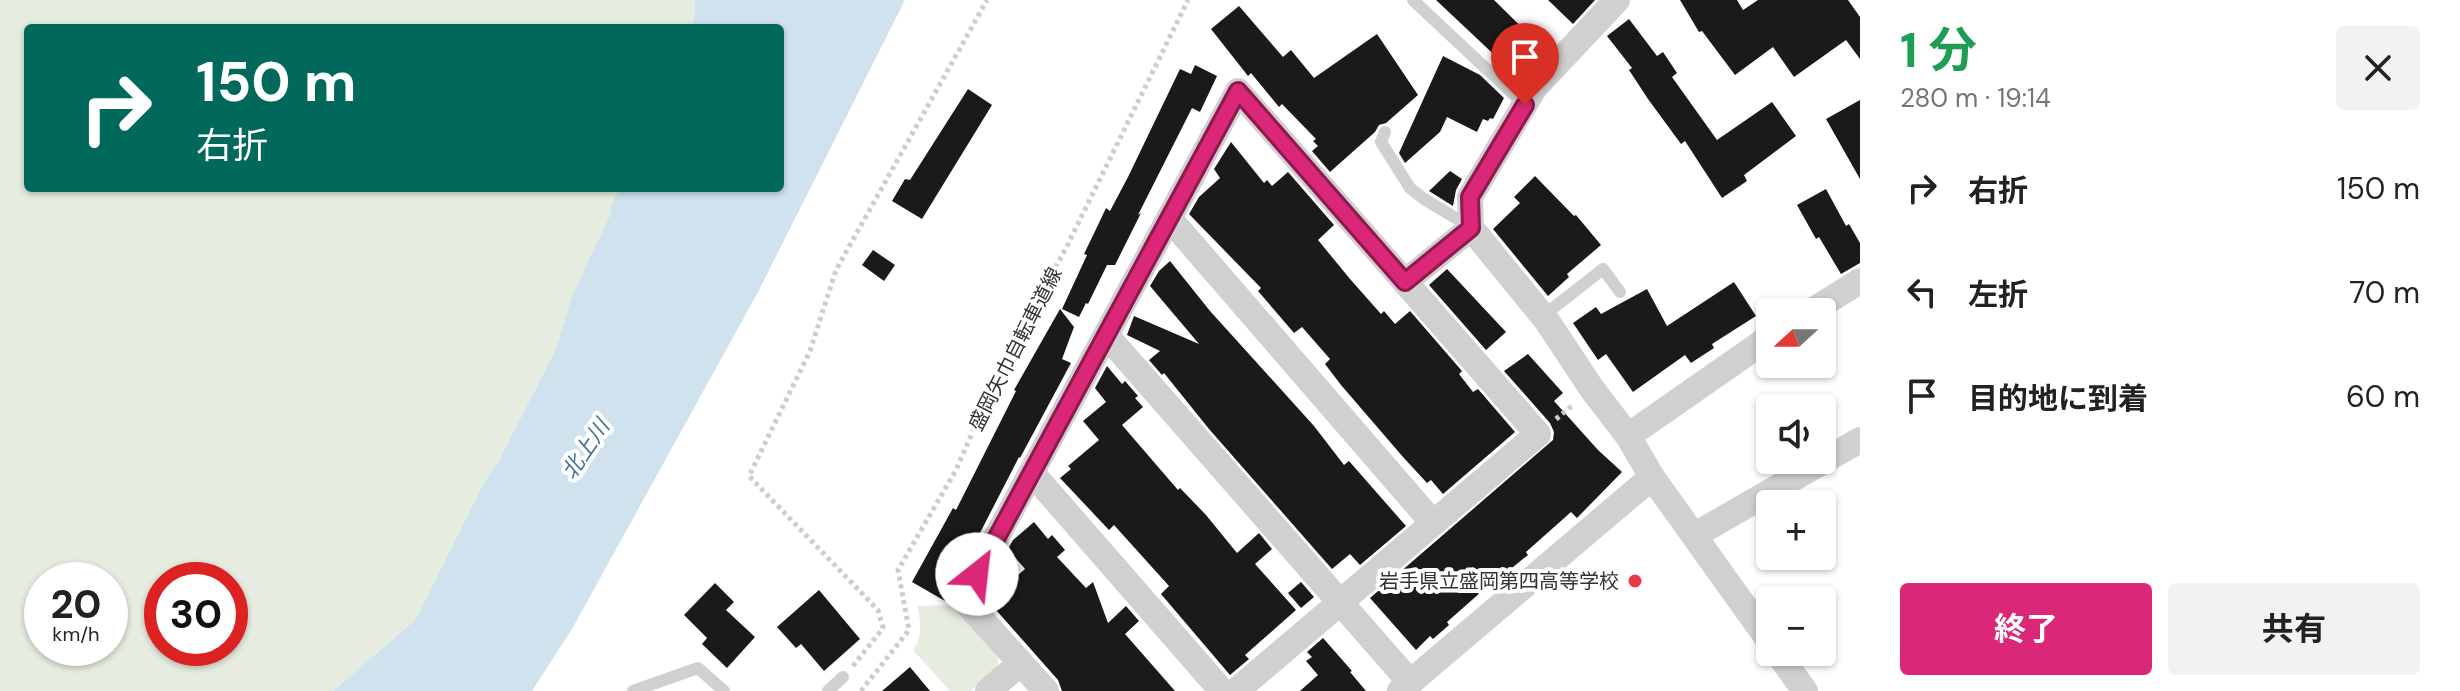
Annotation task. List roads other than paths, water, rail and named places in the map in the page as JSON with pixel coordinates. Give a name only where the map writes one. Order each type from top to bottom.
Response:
[{"type":"street","points":[[1617,0],[1535,87],[1470,197],[1471,228],[1543,316],[1628,436],[1652,477],[1756,622]]},
{"type":"street","points":[[1046,691],[963,599],[1238,91],[1538,434],[1236,691]]},
{"type":"street","points":[[1169,218],[1433,523]]},
{"type":"street","points":[[1405,282],[1471,228]]},
{"type":"street","points":[[1833,298],[1860,281]]},
{"type":"street","points":[[1106,335],[1339,604],[1405,687],[1652,477]]},
{"type":"street","points":[[1628,436],[1756,347]]},
{"type":"street","points":[[1695,535],[1860,440]]},
{"type":"street","points":[[1032,473],[1222,691]]},
{"type":"street","points":[[988,691],[1021,663]]},
{"type":"street","points":[[1787,666],[1805,691]]},
{"type":"lane","points":[[1413,0],[1525,105]]},
{"type":"lane","points":[[1385,132],[1381,142],[1410,188],[1471,228]]},
{"type":"lane","points":[[1543,316],[1603,269],[1620,292]]},
{"type":"lane","points":[[633,691],[698,668],[724,691]]},
{"type":"lane","points":[[828,691],[843,677]]},
{"type":"water","name":"北上川","points":[[694,0],[905,0],[758,292],[572,629],[532,691],[333,691],[414,621],[421,609],[482,486],[497,464],[556,349],[572,296],[620,192],[784,192],[784,24],[693,24]]},
{"type":"place","name":"岩手県立盛岡第四高等学校","points":[[1635,581]]}]
